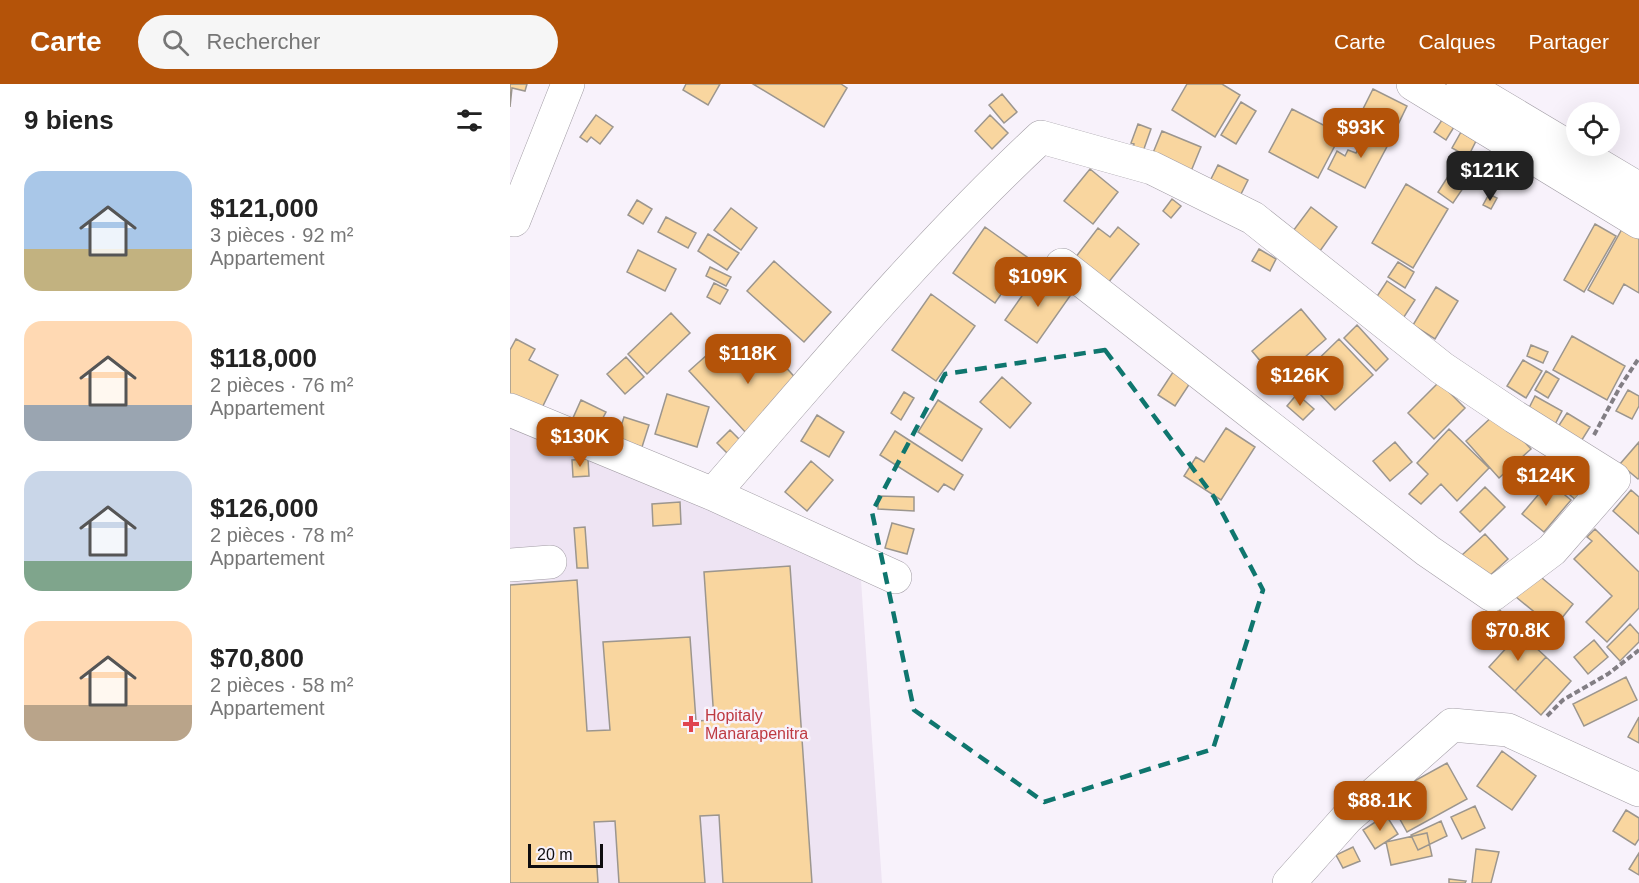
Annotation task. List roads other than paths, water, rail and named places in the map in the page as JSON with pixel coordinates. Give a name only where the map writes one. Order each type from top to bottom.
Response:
[{"type":"street","points":[[511,222],[568,84]]},
{"type":"street","points":[[1413,84],[1454,90],[1639,189]]},
{"type":"street","points":[[1454,90],[1639,222]]},
{"type":"street","points":[[713,494],[866,319],[987,188],[1041,137],[1152,168],[1253,218],[1442,368],[1614,479],[1552,550],[1492,595],[1428,551],[1062,265]]},
{"type":"street","points":[[510,410],[713,494],[895,577]]},
{"type":"street","points":[[510,565],[550,562]]},
{"type":"street","points":[[1289,883],[1347,818],[1452,725],[1508,730],[1639,790]]},
{"type":"place","name":"Hopitaly Manarapenitra","points":[[691,724]]}]
